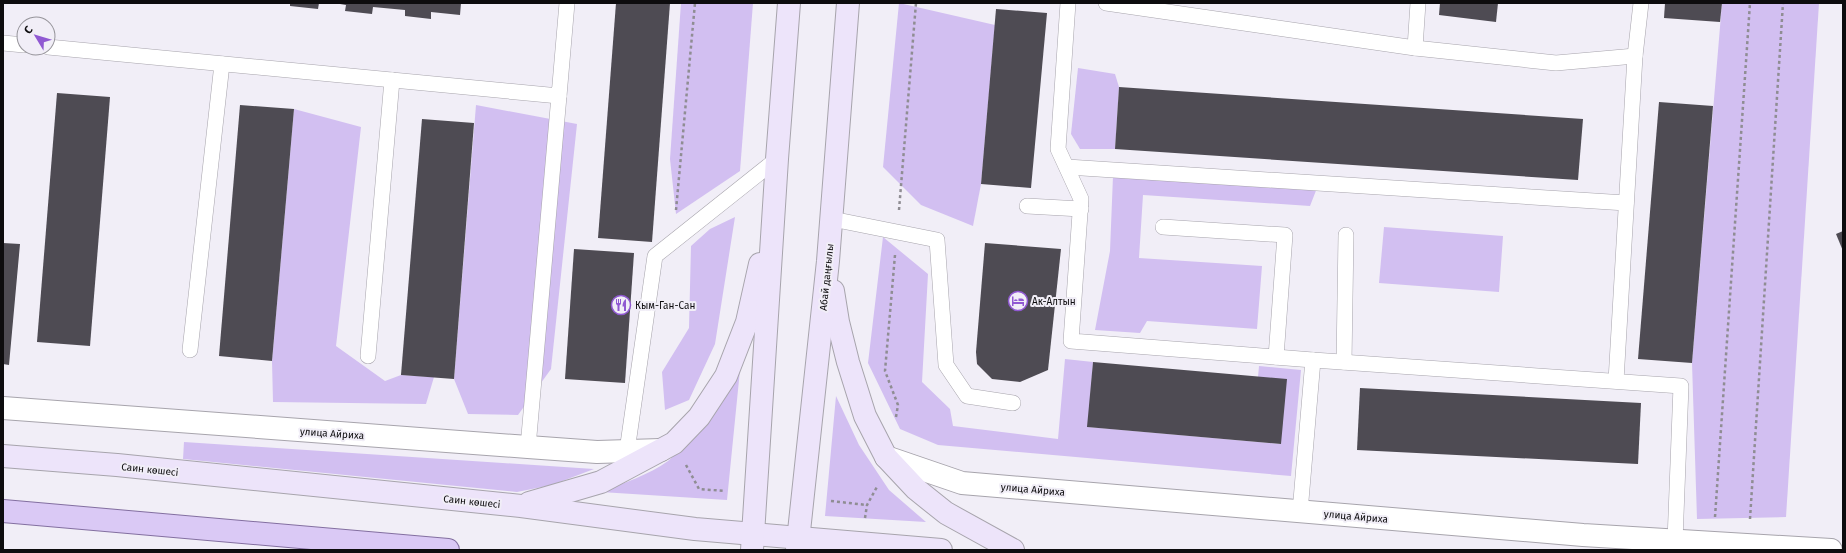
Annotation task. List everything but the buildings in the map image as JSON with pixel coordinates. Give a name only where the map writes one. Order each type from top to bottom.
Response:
[{"type":"main road","points":[[752,542],[777,159],[789,3]]},
{"type":"main road","name":"Абай даңғылы","points":[[798,544],[832,219],[848,3]]},
{"type":"main road","points":[[521,506],[601,482],[674,443],[699,417],[726,376],[747,322],[775,201]]},
{"type":"main road","points":[[828,261],[838,322],[848,362],[865,416],[886,457],[916,490],[946,513],[1013,550]]},
{"type":"main road","name":"Саин көшесі","points":[[3,456],[132,467],[521,506],[717,540],[941,550]]},
{"type":"main road","points":[[3,511],[448,550]]},
{"type":"street","name":"улица Айриха","points":[[3,408],[597,452],[661,450]]},
{"type":"street","name":"улица Айриха","points":[[886,457],[962,483],[1583,535],[1831,550]]},
{"type":"lane","points":[[528,447],[567,3]]},
{"type":"lane","points":[[1068,3],[1058,149],[1081,199],[1071,342],[1680,386],[1675,541]]},
{"type":"lane","points":[[1106,3],[1415,48],[1556,64],[1635,56]]},
{"type":"lane","points":[[1415,48],[1418,3]]},
{"type":"lane","points":[[1616,381],[1635,56],[1641,3]]},
{"type":"lane","points":[[3,43],[16,44]]},
{"type":"lane","points":[[56,48],[558,96]]},
{"type":"lane","points":[[190,350],[222,64]]},
{"type":"lane","points":[[368,356],[392,80]]},
{"type":"lane","points":[[627,451],[655,256],[777,159]]},
{"type":"lane","points":[[1066,167],[1626,203]]},
{"type":"lane","points":[[1027,206],[1081,209]]},
{"type":"lane","points":[[832,219],[938,240],[946,365],[967,396],[1013,403]]},
{"type":"lane","points":[[1163,228],[1285,235],[1276,357]]},
{"type":"lane","points":[[1344,362],[1346,235]]},
{"type":"lane","points":[[1300,512],[1313,360]]},
{"type":"path","points":[[674,240],[695,3]]},
{"type":"path","points":[[1713,543],[1750,3]]},
{"type":"path","points":[[1748,545],[1783,3]]},
{"type":"path","points":[[684,462],[699,489],[725,491]]},
{"type":"path","points":[[848,545],[880,482]]},
{"type":"path","points":[[831,501],[867,505]]},
{"type":"shaded area","points":[[681,3],[753,3],[740,171],[676,214],[670,159]]},
{"type":"shaded area","points":[[899,3],[995,25],[981,184],[973,226],[921,205],[883,167]]},
{"type":"shaded area","points":[[1722,3],[1819,3],[1786,517],[1697,519],[1692,363]]},
{"type":"shaded area","points":[[1078,68],[1115,74],[1119,87],[1115,149],[1080,149],[1071,134]]},
{"type":"shaded area","points":[[476,105],[577,124],[551,369],[518,415],[468,414],[454,379]]},
{"type":"shaded area","points":[[294,109],[361,127],[336,346],[385,381],[401,375],[434,377],[426,404],[273,402],[272,361]]},
{"type":"shaded area","points":[[1113,176],[1317,188],[1310,206],[1143,195],[1139,258],[1262,266],[1257,329],[1147,321],[1140,333],[1095,330],[1110,251]]},
{"type":"shaded area","points":[[735,217],[715,344],[689,400],[665,410],[662,372],[689,328],[691,246],[710,229]]},
{"type":"shaded area","points":[[1384,227],[1503,236],[1499,292],[1379,283]]},
{"type":"shaded area","points":[[883,237],[928,274],[922,382],[950,409],[953,426],[1058,439],[1065,359],[1093,362],[1088,427],[1281,444],[1258,377],[1259,366],[1301,370],[1291,476],[938,445],[900,429],[868,363]]},
{"type":"shaded area","points":[[740,370],[727,500],[601,492],[644,475],[668,461],[698,430]]},
{"type":"shaded area","points":[[836,396],[859,445],[889,490],[926,522],[825,516]]},
{"type":"shaded area","points":[[184,442],[594,469],[552,485],[517,492],[183,459]]},
{"type":"place","name":"Ак-Алтын","points":[[1018,301]]},
{"type":"place","name":"Кым-Ган-Сан","points":[[621,305]]}]
